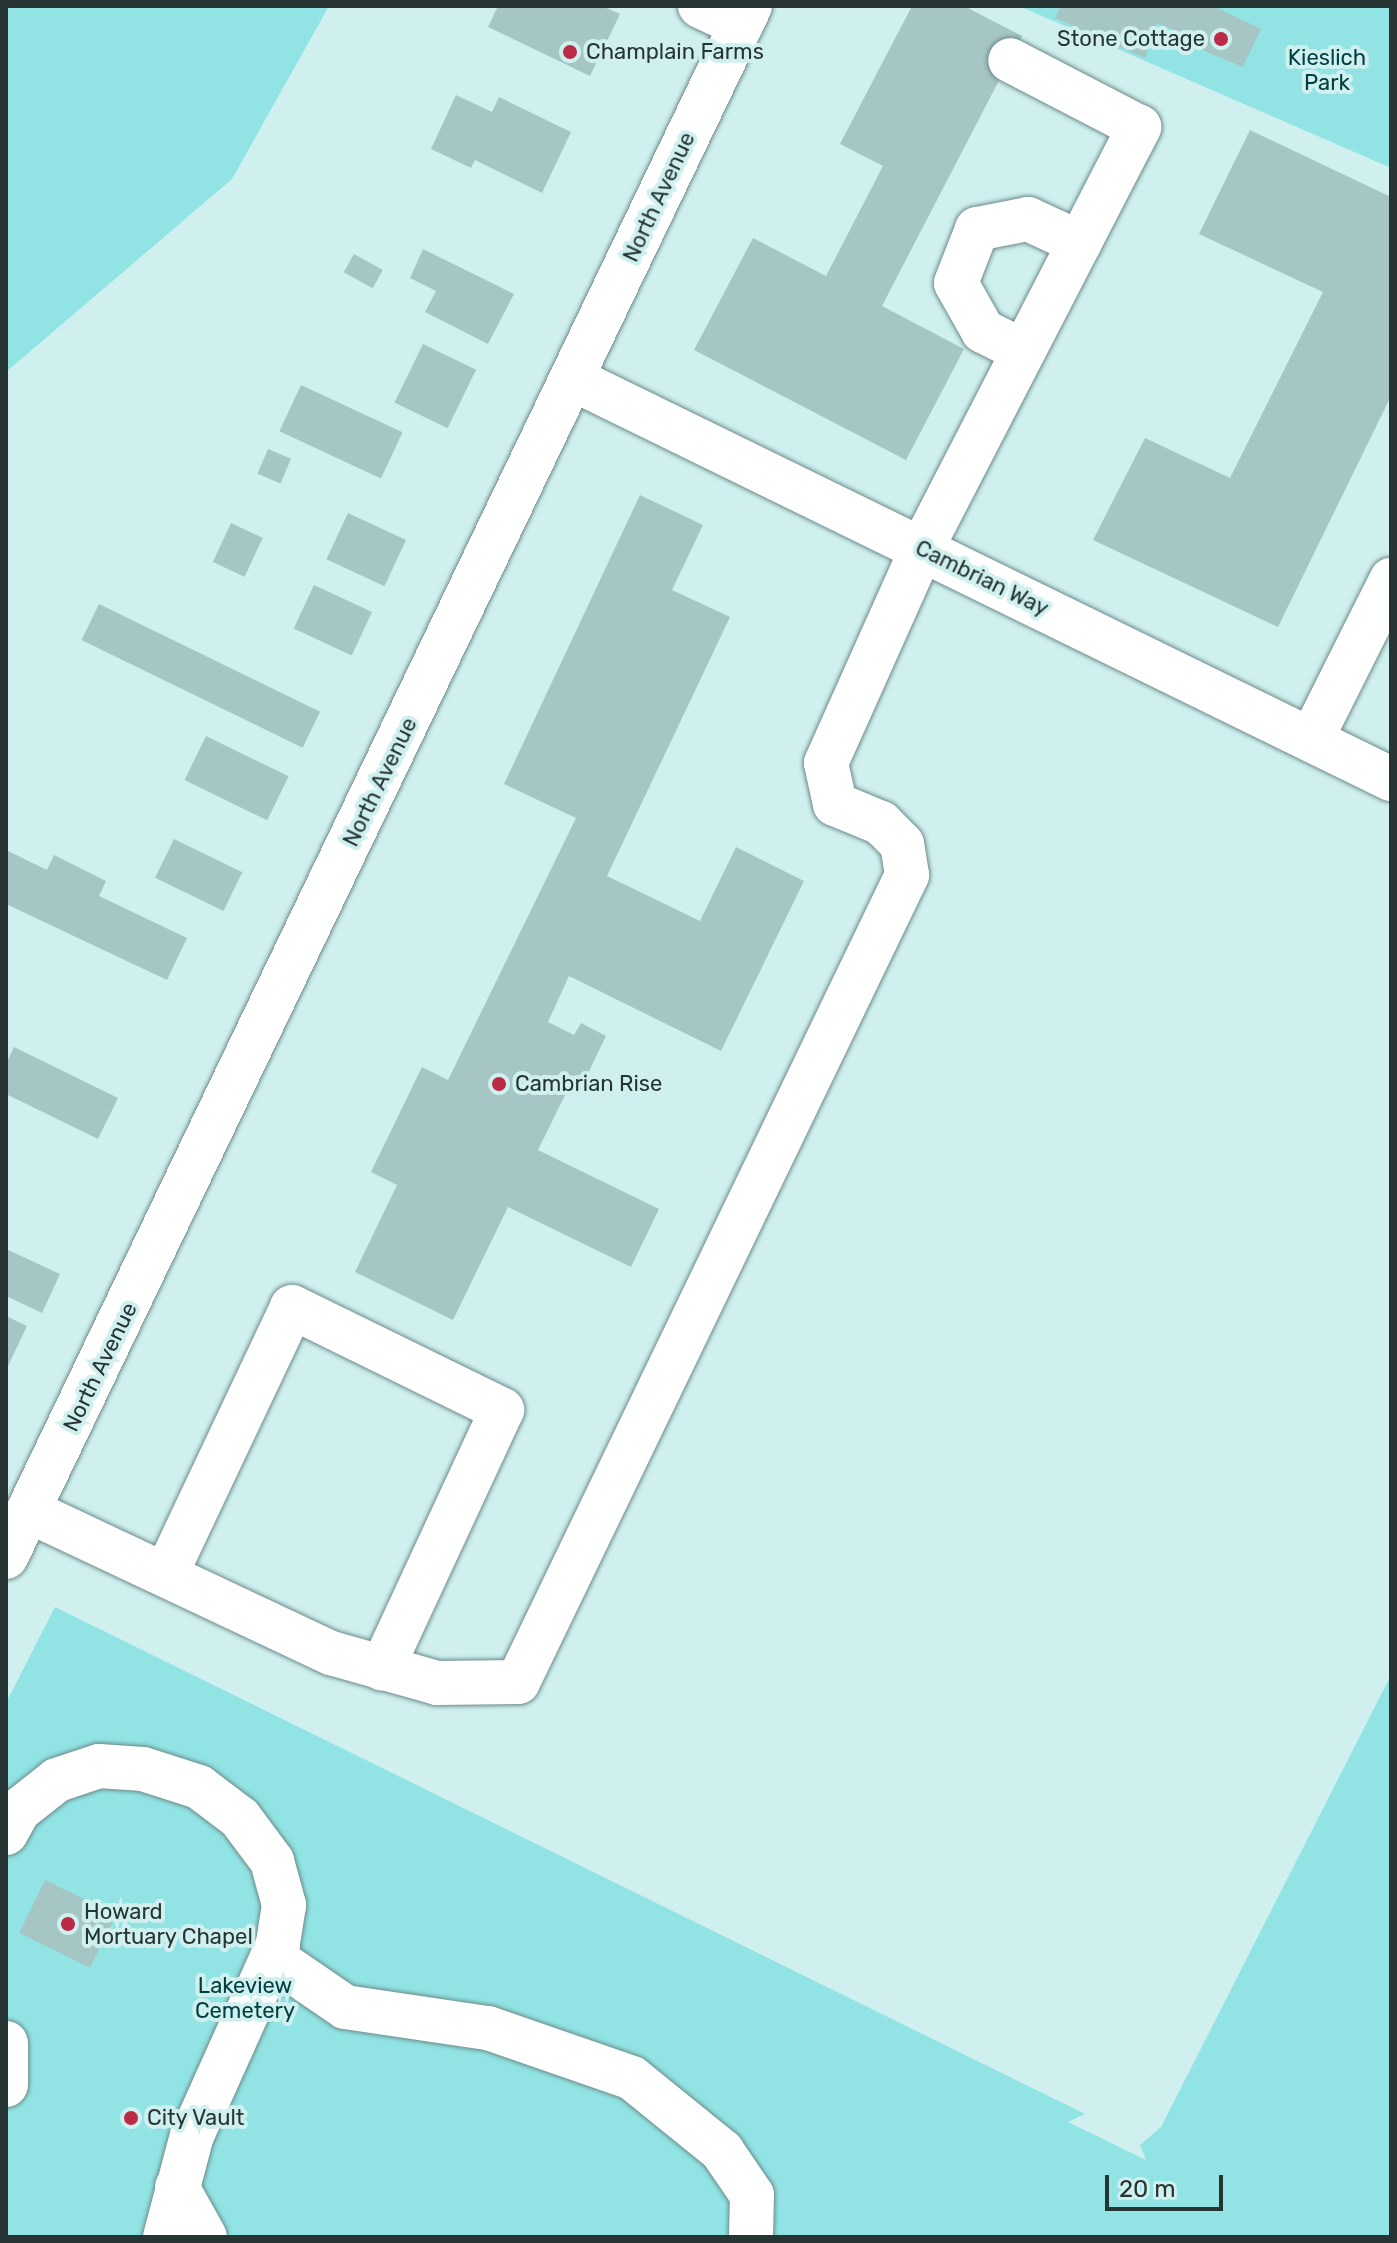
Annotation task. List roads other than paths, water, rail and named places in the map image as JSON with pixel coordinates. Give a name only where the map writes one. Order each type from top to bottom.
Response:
[{"type":"main road","points":[[700,6],[745,16]]},
{"type":"main road","name":"North Avenue","points":[[6,1557],[745,16]]},
{"type":"main road","points":[[29,1511],[331,1653],[437,1683],[518,1682],[907,875],[902,844],[881,823],[835,804],[826,763],[922,548],[1139,127],[1010,60]]},
{"type":"main road","points":[[1023,351],[983,331],[956,283],[977,229],[1028,219],[1080,243]]},
{"type":"main road","name":"Cambrian Way","points":[[573,379],[1391,779]]},
{"type":"main road","points":[[1312,738],[1391,580]]},
{"type":"main road","points":[[166,1574],[292,1307],[502,1410],[382,1668]]},
{"type":"main road","points":[[6,1833],[19,1810],[57,1780],[99,1766],[143,1769],[199,1787],[240,1818],[272,1861],[284,1905],[272,1957],[192,2135],[165,2237]]},
{"type":"main road","points":[[272,1957],[345,2007],[488,2028],[632,2078],[722,2151],[752,2216],[785,2237]]},
{"type":"main road","points":[[6,2043],[6,2085]]},
{"type":"main road","points":[[177,2187],[205,2237]]},
{"type":"place","name":"Stone Cottage","points":[[1221,39]]},
{"type":"place","name":"Champlain Farms","points":[[570,52]]},
{"type":"place","name":"Cambrian Rise","points":[[499,1084]]},
{"type":"place","name":"Howard Mortuary Chapel","points":[[68,1924]]},
{"type":"place","name":"City Vault","points":[[131,2118]]},
{"type":"park label","name":"Kieslich Park","points":[[1327,70]]},
{"type":"park label","name":"Lakeview Cemetery","points":[[245,1998]]}]
